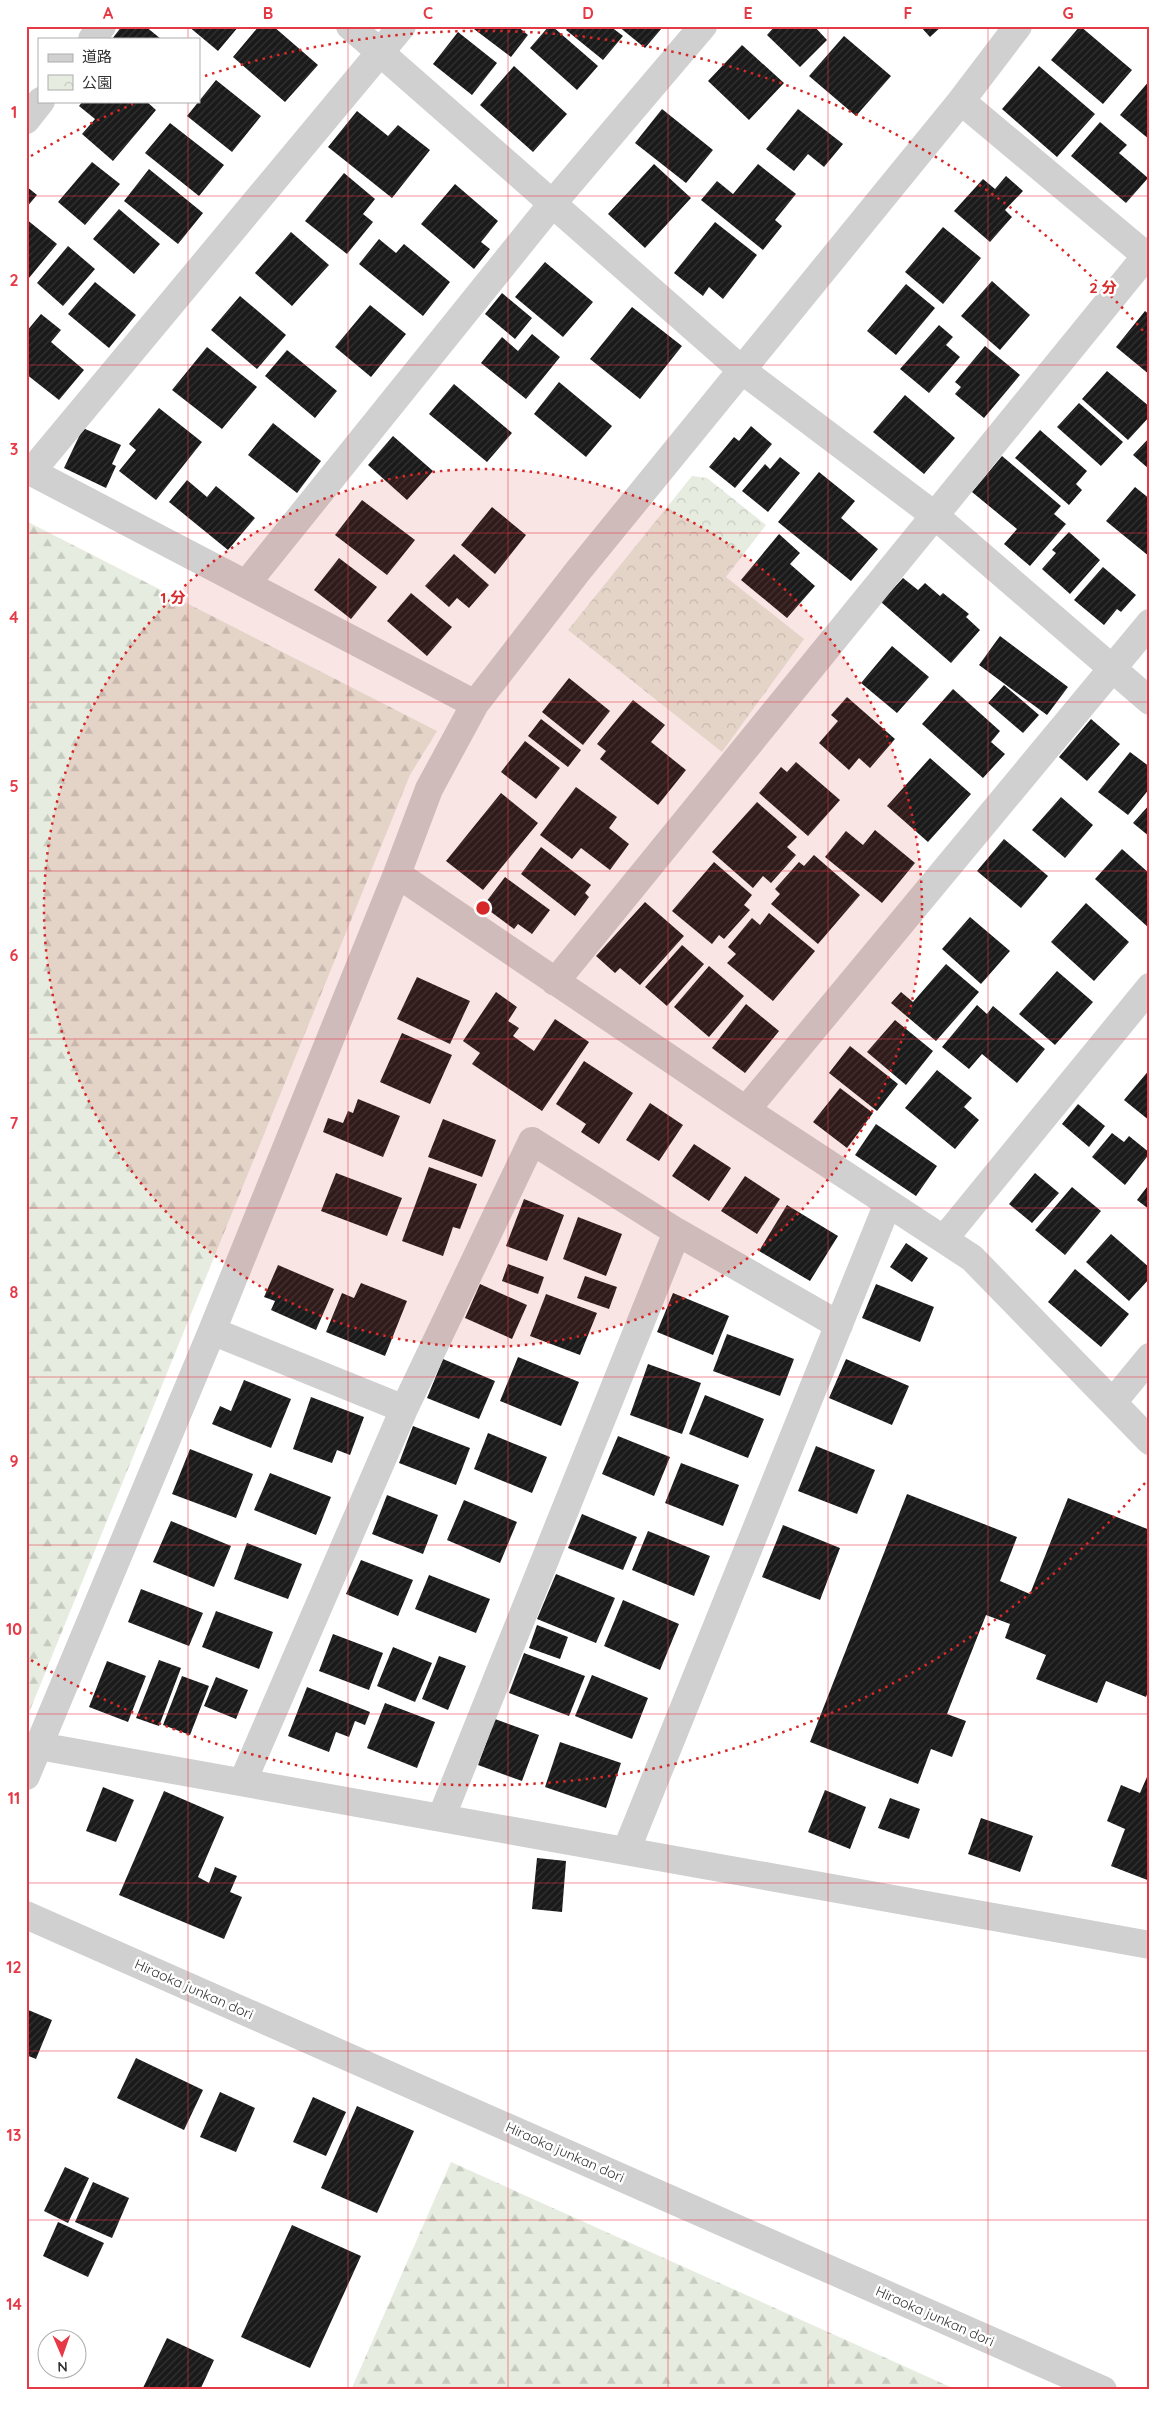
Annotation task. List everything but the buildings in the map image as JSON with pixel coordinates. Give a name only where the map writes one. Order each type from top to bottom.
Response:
[{"type":"street","points":[[93,38],[102,26]]},
{"type":"street","points":[[350,26],[743,371],[934,515],[1150,701]]},
{"type":"street","points":[[402,26],[29,471],[476,704]]},
{"type":"street","points":[[247,583],[552,204],[703,26]]},
{"type":"street","points":[[26,1776],[212,1331],[397,874],[429,789],[476,704],[578,571],[743,371],[961,101],[1018,26]]},
{"type":"street","points":[[554,982],[934,515],[1149,255],[961,101]]},
{"type":"street","points":[[26,120],[40,102]]},
{"type":"street","points":[[746,1110],[1150,623]]},
{"type":"street","points":[[397,874],[554,982],[972,1258],[1150,1441]]},
{"type":"street","points":[[944,1239],[1150,987]]},
{"type":"street","points":[[243,1781],[404,1409],[532,1141],[677,1232],[839,1325]]},
{"type":"street","points":[[626,1852],[888,1203]]},
{"type":"street","points":[[441,1818],[677,1232]]},
{"type":"street","points":[[212,1331],[404,1409]]},
{"type":"street","points":[[1113,1402],[1150,1357]]},
{"type":"street","points":[[39,1746],[243,1781],[626,1852],[1150,1945]]},
{"type":"street","name":"Hiraoka junkan dori","points":[[26,1915],[1103,2390]]},
{"type":"green space","points":[[692,476],[707,478],[766,525],[726,577],[804,639],[722,752],[568,630]]},
{"type":"green space","points":[[26,521],[437,731],[410,775],[26,1720]]},
{"type":"green space","points":[[451,2162],[957,2390],[351,2390]]}]
